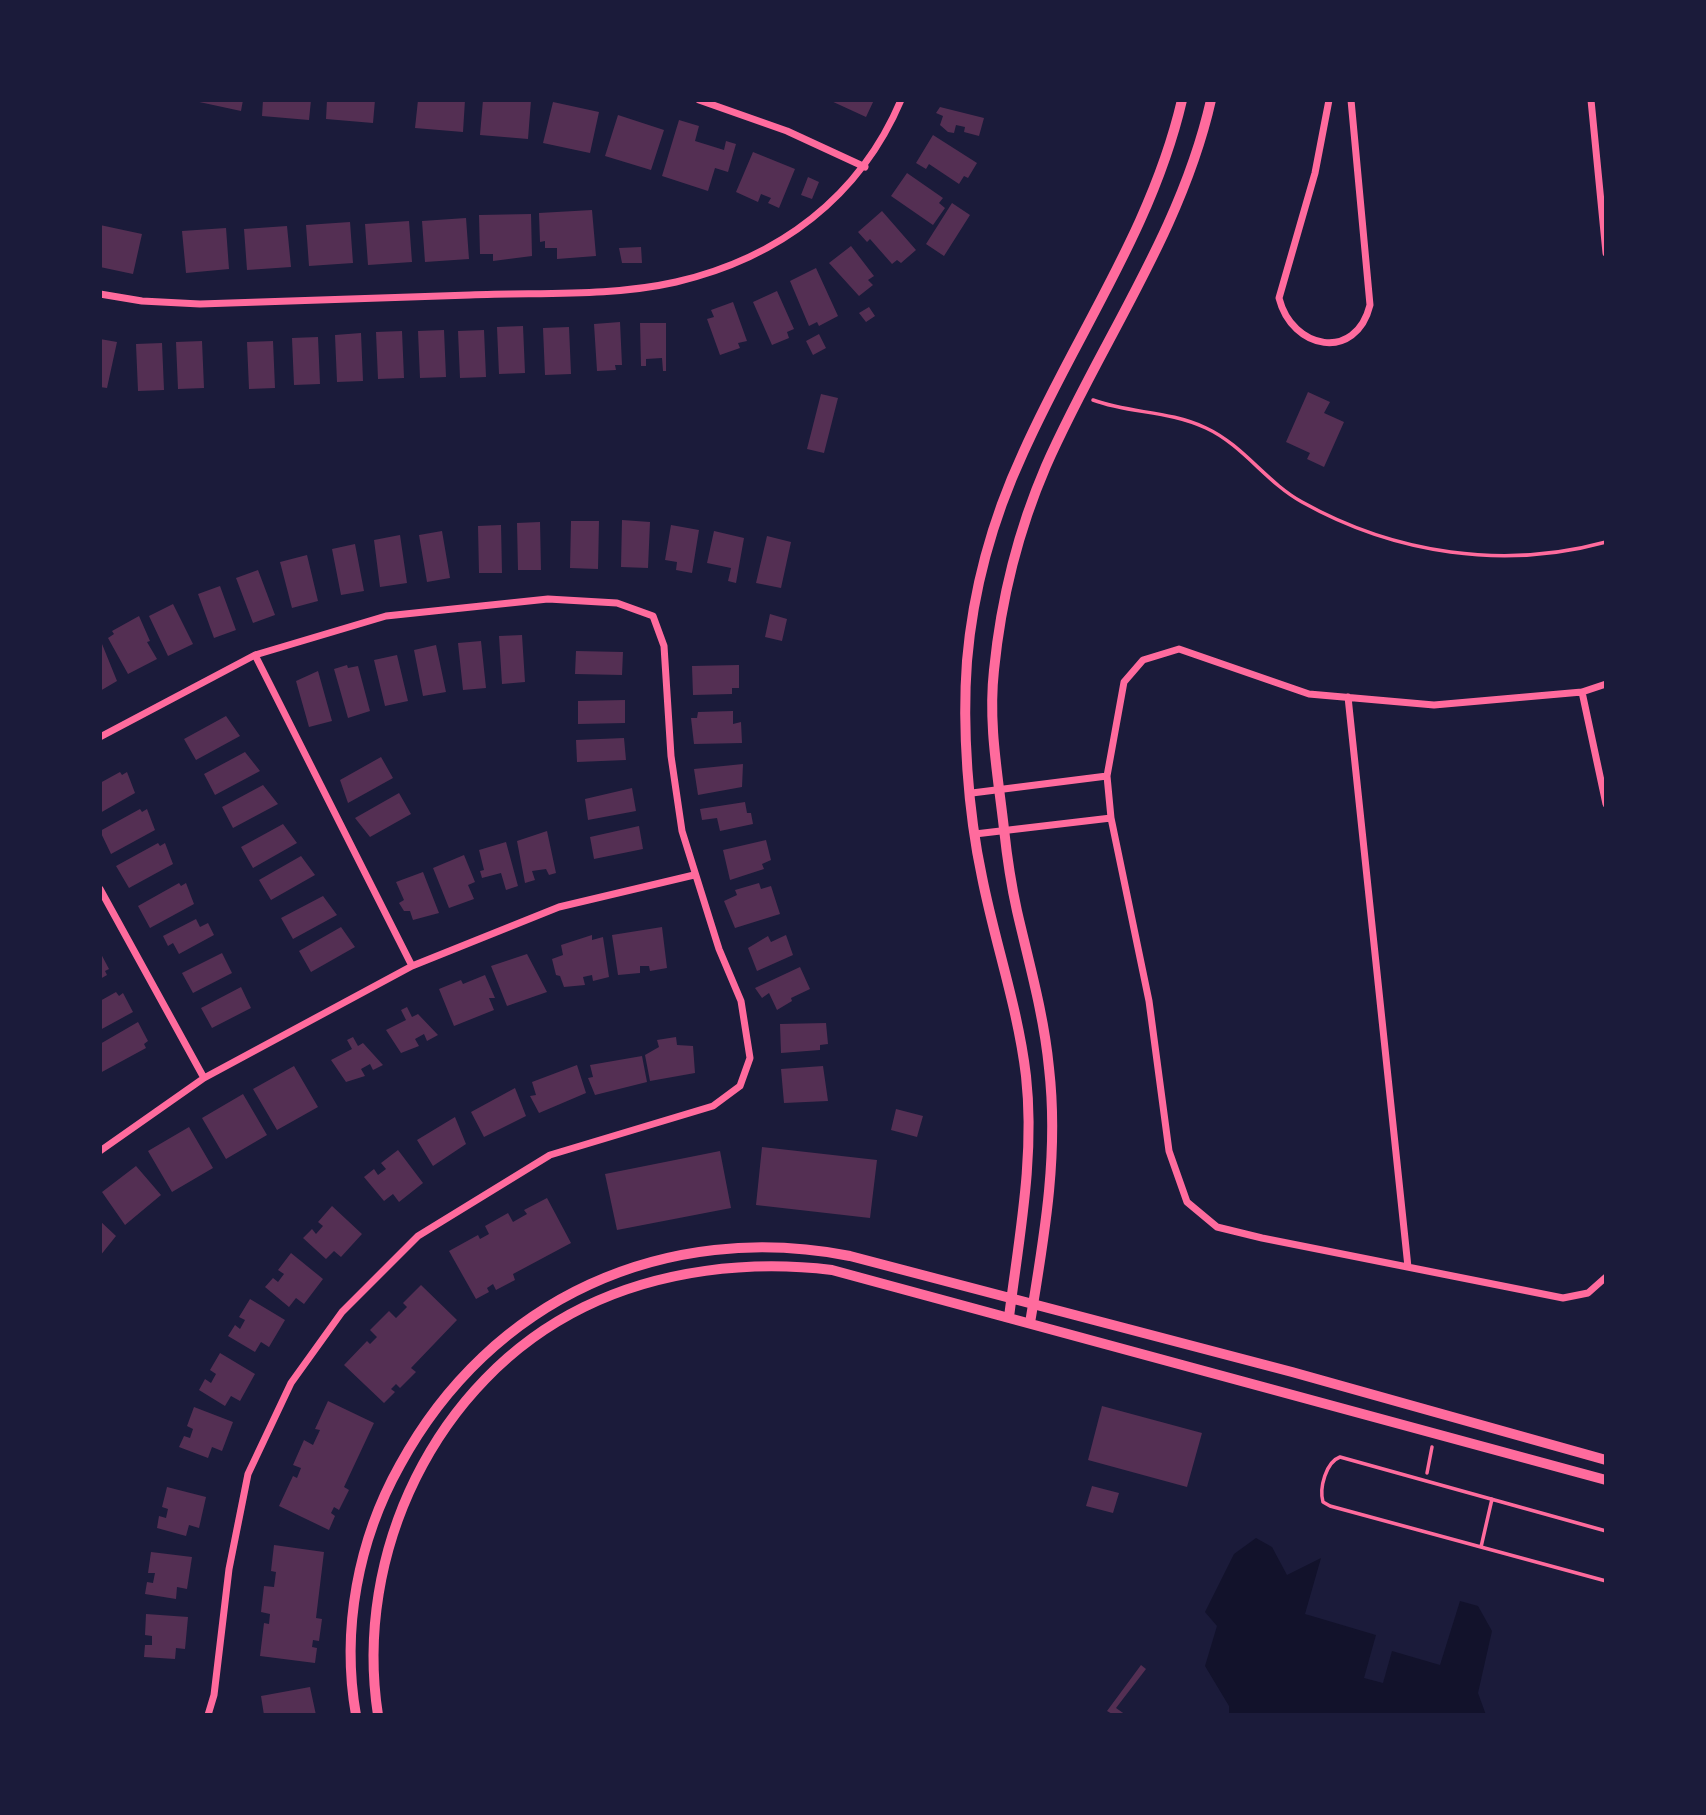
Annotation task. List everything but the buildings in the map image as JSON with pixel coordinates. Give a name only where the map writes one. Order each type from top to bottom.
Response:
[{"type":"street","points":[[699,100],[787,131],[865,167]]},
{"type":"street","points":[[100,294],[142,301],[200,304],[608,290],[676,282],[737,261],[795,231],[838,198],[865,167],[901,100]]},
{"type":"street","points":[[1009,1317],[1026,1180],[1026,1076],[975,834],[965,719],[967,661],[976,599],[995,526],[1023,452],[1139,228],[1166,162],[1182,100]]},
{"type":"street","points":[[1030,1323],[1052,1179],[1049,1069],[1040,1008],[1006,857],[991,738],[1001,615],[1010,570],[1045,469],[1170,224],[1198,153],[1211,100]]},
{"type":"street","points":[[1329,100],[1315,173],[1279,298],[1282,310],[1296,331],[1317,342],[1328,343],[1355,332],[1363,324],[1370,305],[1351,100]]},
{"type":"street","points":[[1591,100],[1606,253]]},
{"type":"street","points":[[100,737],[255,655],[386,616],[548,598],[617,603],[653,617],[664,646],[671,756],[682,831],[694,874],[741,1001],[750,1058],[740,1086],[713,1106],[550,1155],[418,1236],[342,1312],[291,1383],[248,1474],[229,1569],[214,1695],[208,1715]]},
{"type":"street","points":[[1606,684],[1582,692],[1434,705],[1309,694],[1179,649],[1143,660],[1124,682],[1107,776],[1111,818],[1149,1001],[1169,1151],[1187,1202],[1217,1227],[1563,1298],[1588,1293],[1606,1277]]},
{"type":"street","points":[[255,655],[412,966]]},
{"type":"street","points":[[1582,692],[1606,804]]},
{"type":"street","points":[[1348,697],[1408,1267]]},
{"type":"street","points":[[972,793],[1107,776]]},
{"type":"street","points":[[975,834],[1111,818]]},
{"type":"street","points":[[100,1151],[204,1077],[412,966],[559,907],[694,874]]},
{"type":"street","points":[[100,889],[204,1077]]},
{"type":"street","points":[[356,1715],[351,1675],[353,1617],[362,1559],[380,1504],[421,1428],[455,1383],[495,1344],[542,1310],[595,1282],[633,1268],[702,1251],[754,1246],[786,1247],[850,1256],[1606,1460]]},
{"type":"street","points":[[378,1715],[374,1671],[377,1606],[388,1544],[407,1494],[432,1448],[468,1398],[512,1354],[557,1322],[608,1296],[666,1278],[768,1266],[832,1270],[1606,1480]]},
{"type":"street","points":[[1547,1464],[1550,1444]]},
{"type":"lane","points":[[1606,1531],[1340,1457],[1330,1465],[1322,1498],[1330,1506],[1606,1581]]},
{"type":"lane","points":[[1482,1547],[1492,1499]]},
{"type":"path","points":[[1081,395],[1113,408],[1167,413],[1208,429],[1236,448],[1301,502],[1357,527],[1416,546],[1474,556],[1540,556],[1606,542]]},
{"type":"path","points":[[1426,1481],[1434,1434]]},
{"type":"shaded area","points":[[1256,1538],[1272,1547],[1287,1575],[1321,1558],[1305,1614],[1376,1635],[1364,1678],[1383,1683],[1392,1651],[1440,1665],[1460,1601],[1478,1606],[1492,1631],[1478,1693],[1486,1715],[1229,1715],[1229,1706],[1205,1666],[1217,1626],[1205,1612],[1234,1554]]}]
